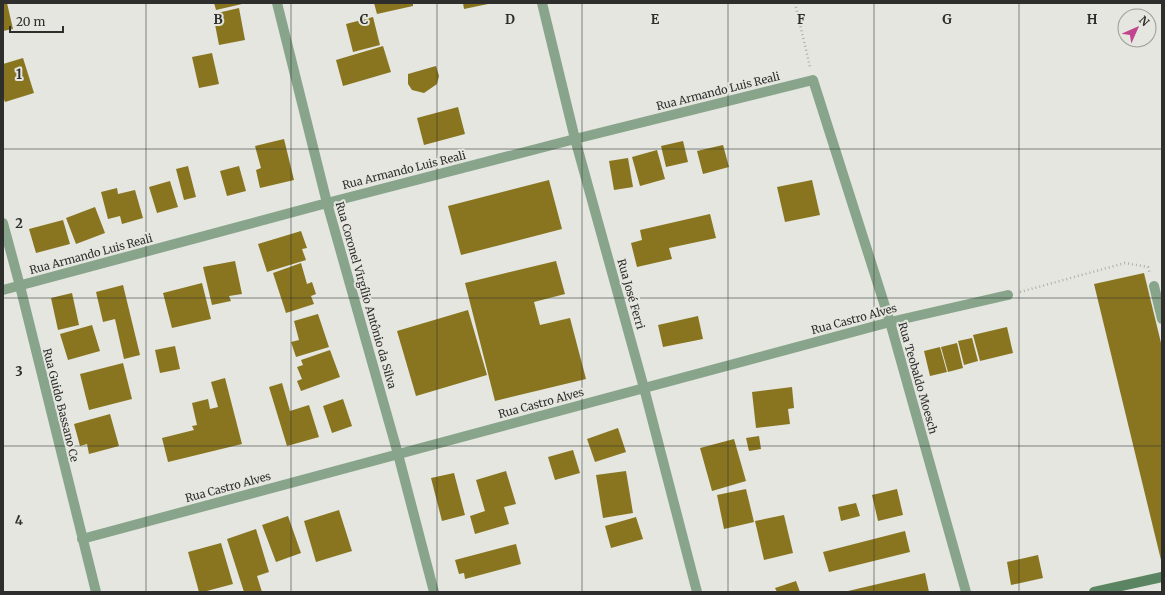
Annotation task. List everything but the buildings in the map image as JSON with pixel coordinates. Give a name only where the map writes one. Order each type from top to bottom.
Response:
[{"type":"street","name":"Rua Coronel Virgílio Antônio da Silva","points":[[277,3],[327,203],[398,454],[434,592]]},
{"type":"street","name":"Rua José Ferri","points":[[542,3],[575,139],[644,388],[697,592]]},
{"type":"street","name":"Rua Armando Luis Reali","points":[[3,290],[327,203],[813,80]]},
{"type":"street","name":"Rua Teobaldo Moesch","points":[[813,80],[890,322],[966,592]]},
{"type":"street","name":"Rua Guido Bassano Ce","points":[[3,223],[96,592]]},
{"type":"street","points":[[1154,286],[1162,319]]},
{"type":"street","name":"Rua Castro Alves","points":[[82,539],[890,322],[1008,295]]},
{"type":"street","points":[[1094,592],[1162,577]]},
{"type":"path","points":[[795,3],[813,80]]},
{"type":"path","points":[[1008,295],[1126,263],[1148,267],[1154,286]]}]
